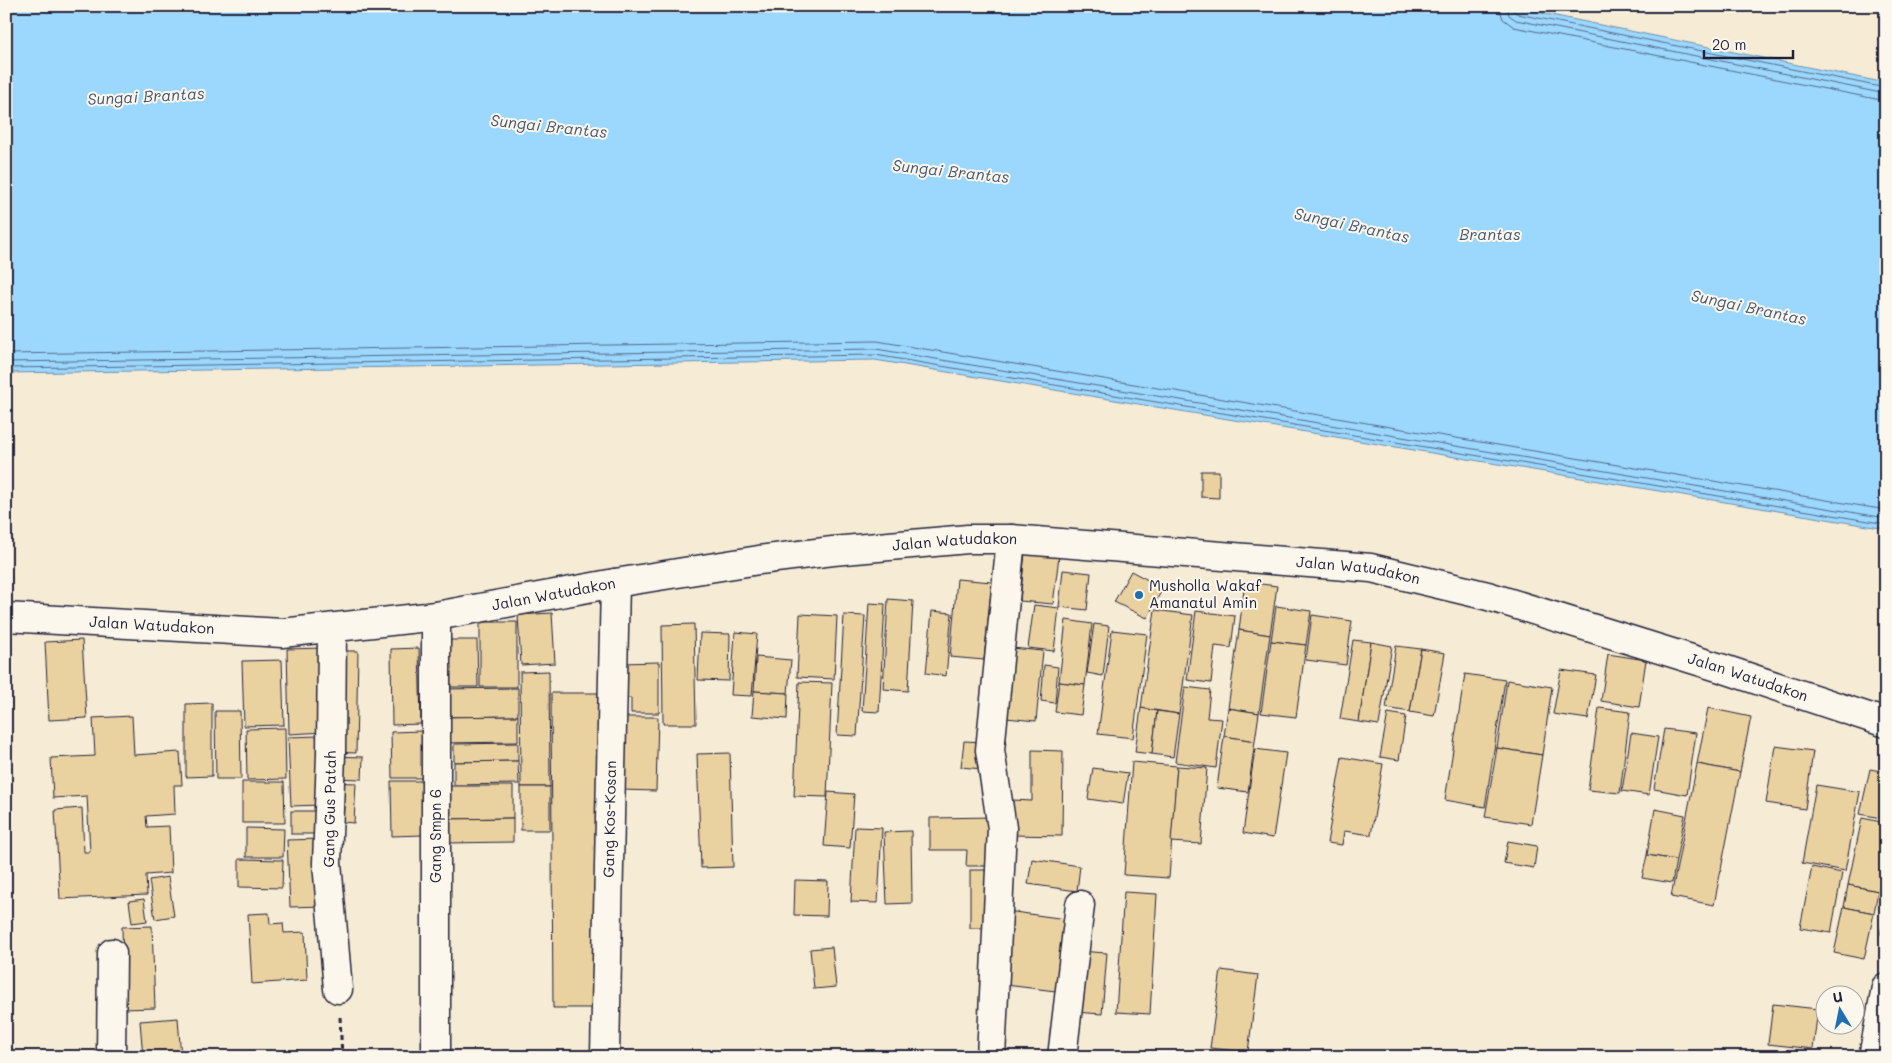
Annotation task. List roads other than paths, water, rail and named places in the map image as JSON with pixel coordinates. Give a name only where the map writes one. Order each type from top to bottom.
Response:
[{"type":"street","name":"Jalan Watudakon","points":[[6,617],[282,633],[332,629],[436,616],[615,583],[759,560],[833,551],[968,539],[1012,539],[1372,568],[1488,596],[1724,669],[1886,723]]},
{"type":"street","points":[[991,1057],[1002,828],[990,750],[1012,539]]},
{"type":"street","name":"Gang Kos-Kosan","points":[[605,1054],[615,583]]},
{"type":"street","name":"Gang Smpn 6","points":[[436,616],[436,1057]]},
{"type":"street","name":"Gang Gus Patah","points":[[332,629],[328,863],[338,989]]},
{"type":"street","points":[[1062,1057],[1080,904]]},
{"type":"street","points":[[111,1057],[112,953]]},
{"type":"street","points":[[1873,1057],[1886,986]]},
{"type":"water","name":"Brantas","points":[[6,6],[1507,6],[1886,83],[1886,529],[875,360],[6,373]]},
{"type":"place","name":"Musholla Wakaf Amanatul Amin","points":[[1139,595]]},
{"type":"water label","name":"Sungai Brantas","points":[[146,96]]},
{"type":"water label","name":"Sungai Brantas","points":[[549,126]]},
{"type":"water label","name":"Sungai Brantas","points":[[951,171]]},
{"type":"water label","name":"Sungai Brantas","points":[[1352,225]]},
{"type":"water label","name":"Sungai Brantas","points":[[1749,307]]}]
